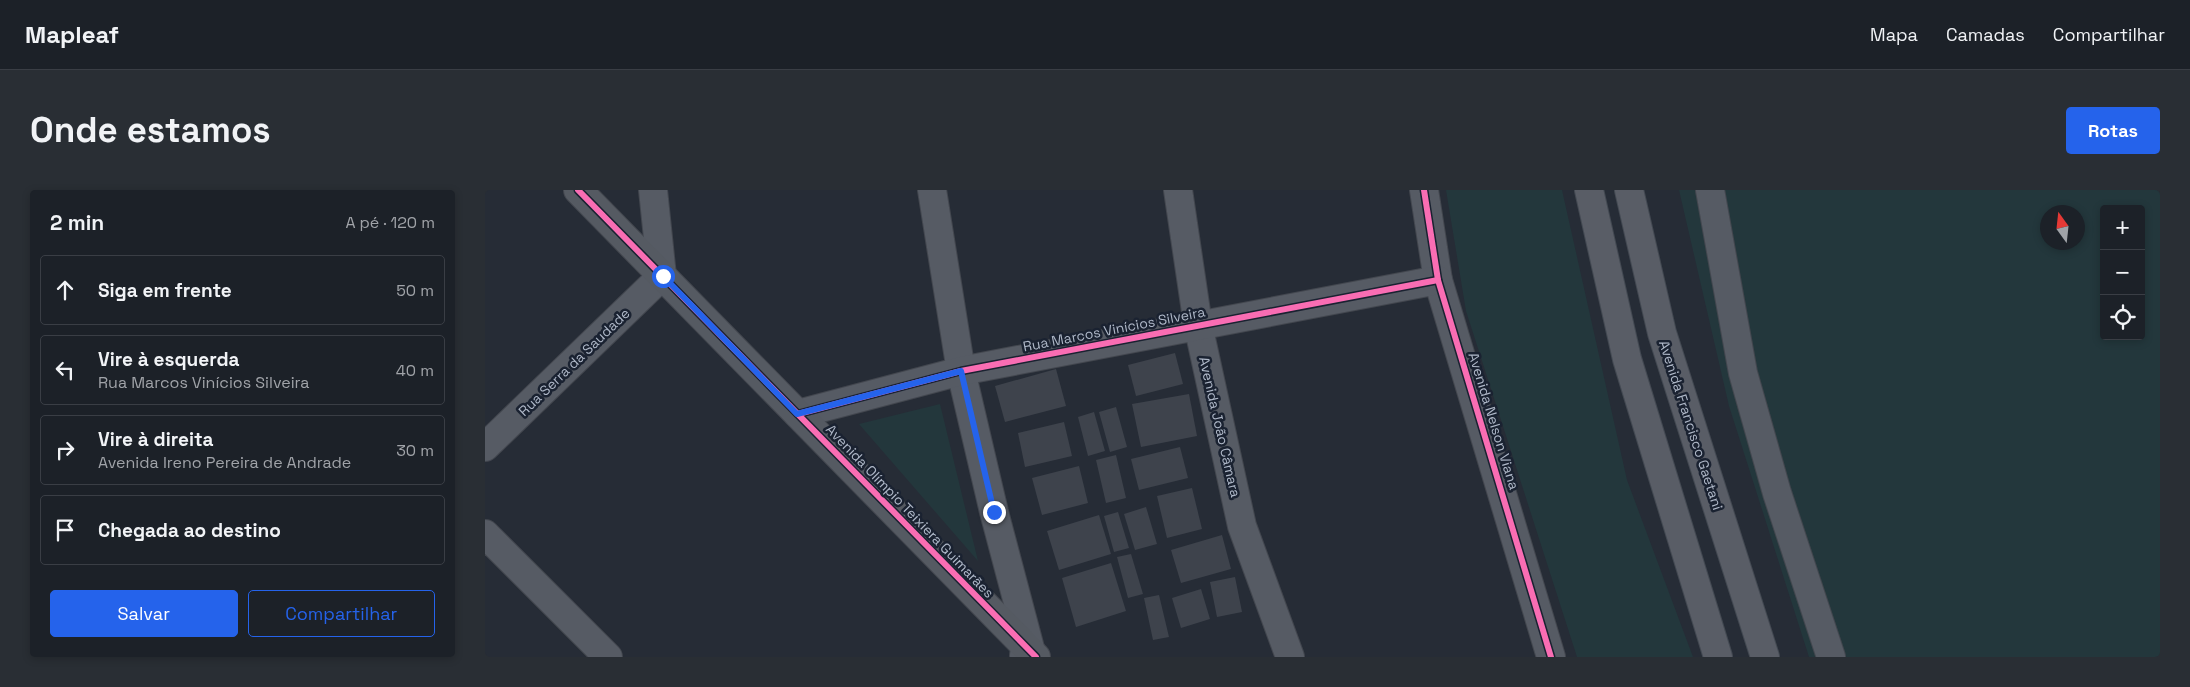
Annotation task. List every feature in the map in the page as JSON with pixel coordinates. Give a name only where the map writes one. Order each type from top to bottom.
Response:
[{"type":"main road","points":[[1589,190],[1627,359],[1718,657]]},
{"type":"main road","name":"Avenida Francisco Gaetani","points":[[1629,190],[1662,333],[1765,657]]},
{"type":"street","name":"Avenida Olímpio Teixiera Guimarães","points":[[578,190],[1029,655]]},
{"type":"street","points":[[653,190],[663,276]]},
{"type":"street","points":[[932,190],[961,371],[1029,655]]},
{"type":"street","name":"Avenida João Câmara","points":[[1178,190],[1197,325],[1242,526],[1290,657]]},
{"type":"street","name":"Avenida Nelson Viana","points":[[1425,190],[1438,280],[1551,657]]},
{"type":"street","points":[[1711,190],[1743,373],[1777,493],[1831,657]]},
{"type":"street","name":"Rua Serra da Saudade","points":[[485,447],[663,276]]},
{"type":"street","name":"Rua Marcos Vinícios Silveira","points":[[797,414],[961,371],[1438,280]]},
{"type":"street","points":[[485,534],[608,657]]},
{"type":"green space","points":[[1446,190],[1562,190],[1627,480],[1693,657],[1577,657],[1466,311]]},
{"type":"green space","points":[[1679,190],[2160,190],[2160,657],[1809,657],[1729,406]]},
{"type":"green space","points":[[940,404],[978,561],[859,424]]},
{"type":"building","points":[[1175,353],[1183,384],[1136,396],[1128,365]]},
{"type":"building","points":[[1056,369],[1066,406],[1005,422],[995,386]]},
{"type":"building","points":[[1189,394],[1197,436],[1141,447],[1132,404]]},
{"type":"building","points":[[1116,407],[1127,447],[1110,452],[1099,412]]},
{"type":"building","points":[[1094,412],[1105,451],[1088,456],[1078,417]]},
{"type":"building","points":[[1064,422],[1072,456],[1025,467],[1018,433]]},
{"type":"building","points":[[1180,447],[1188,478],[1139,490],[1131,459]]},
{"type":"building","points":[[1116,455],[1126,498],[1106,503],[1096,460]]},
{"type":"building","points":[[1079,466],[1088,503],[1042,515],[1032,478]]},
{"type":"building","points":[[1192,488],[1202,529],[1167,538],[1157,496]]},
{"type":"building","points":[[1146,507],[1157,544],[1135,550],[1124,514]]},
{"type":"building","points":[[1118,512],[1129,548],[1114,552],[1104,516]]},
{"type":"building","points":[[1099,515],[1111,554],[1059,570],[1047,531]]},
{"type":"building","points":[[1222,535],[1231,569],[1181,583],[1171,550]]},
{"type":"building","points":[[1131,554],[1143,594],[1128,598],[1117,557]]},
{"type":"building","points":[[1111,563],[1126,611],[1076,627],[1062,578]]},
{"type":"building","points":[[1235,577],[1242,612],[1217,617],[1210,582]]},
{"type":"building","points":[[1201,589],[1210,619],[1181,628],[1172,598]]},
{"type":"building","points":[[1159,595],[1169,637],[1153,640],[1144,598]]},
{"type":"cycle path","points":[[578,190],[1036,657]]},
{"type":"cycle path","points":[[1424,190],[1438,280],[1551,657]]},
{"type":"cycle path","points":[[798,414],[961,371],[1438,280]]},
{"type":"route","points":[[663,276],[797,414],[961,371],[994,512]]}]
